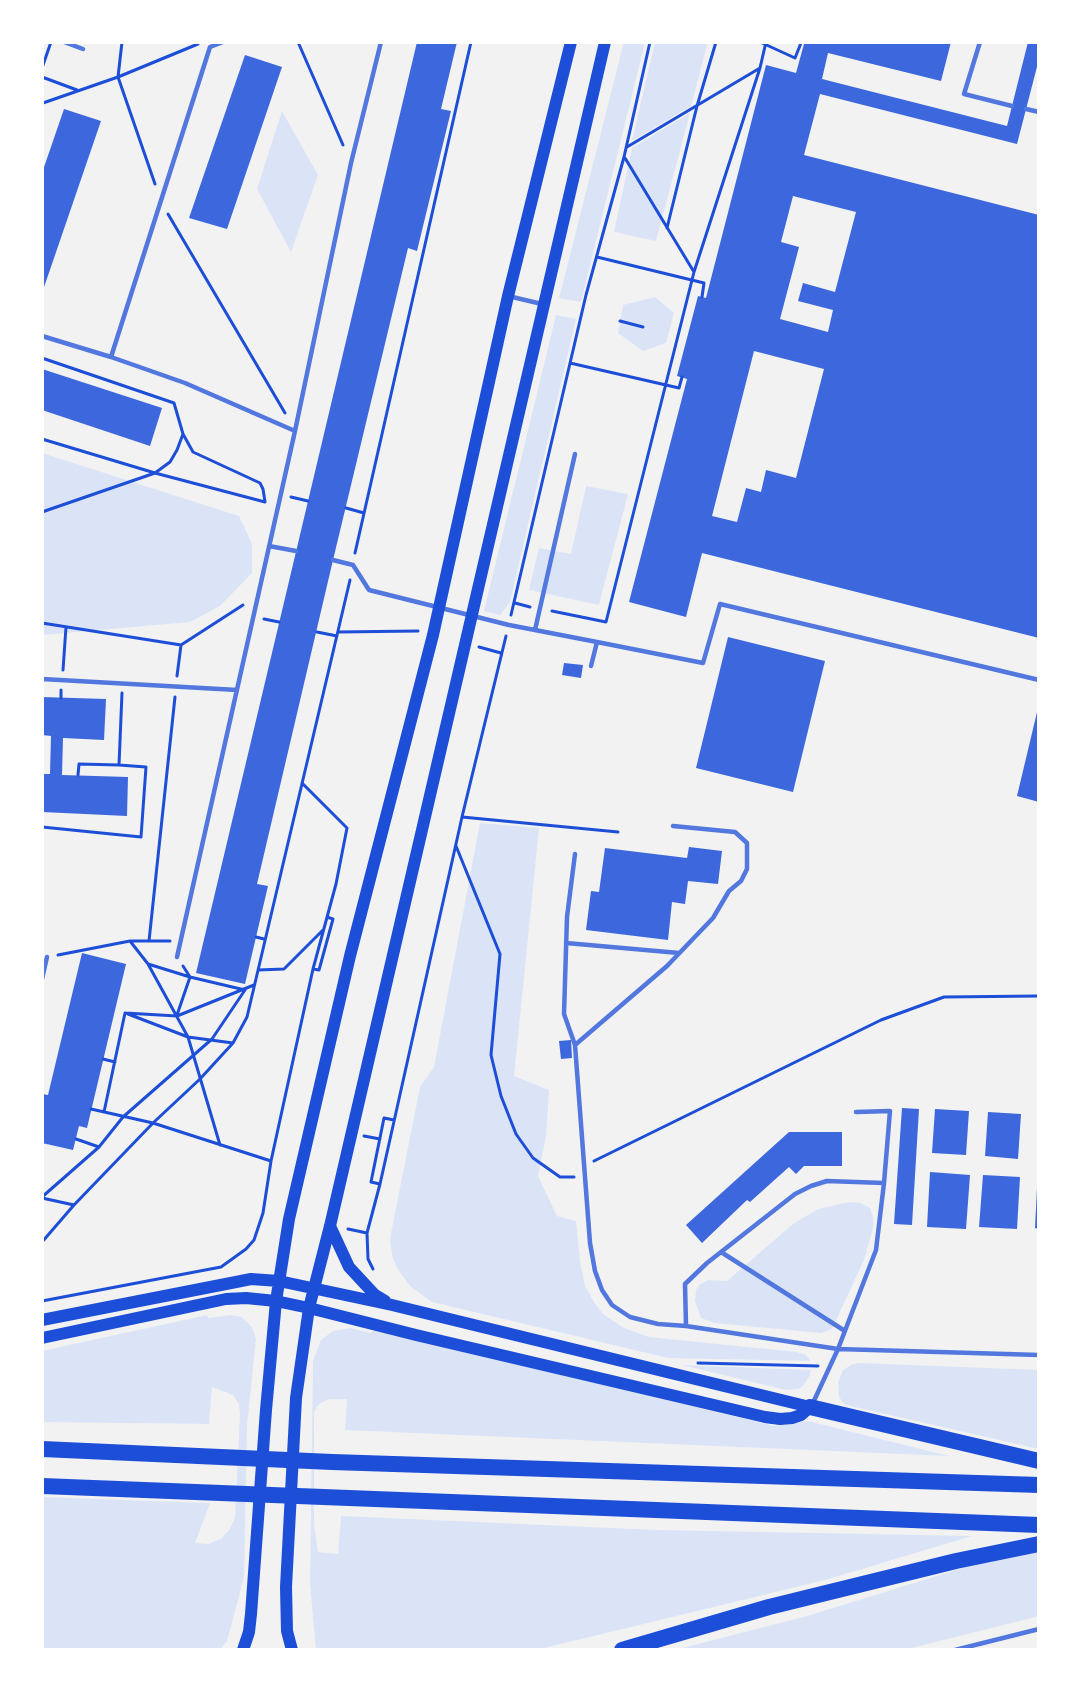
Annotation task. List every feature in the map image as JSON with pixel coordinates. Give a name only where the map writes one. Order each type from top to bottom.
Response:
[{"type":"highway","points":[[810,1407],[1039,1461]]},
{"type":"highway","points":[[42,1449],[332,1462],[1039,1485]]},
{"type":"highway","points":[[42,1486],[1039,1525]]},
{"type":"highway","points":[[622,1650],[769,1607],[957,1561],[1039,1544]]},
{"type":"main road","points":[[243,1650],[249,1632],[251,1614],[276,1301],[289,1219],[328,1045],[439,608],[508,296],[571,42]]},
{"type":"main road","points":[[292,1650],[285,1611],[286,1575],[296,1398],[309,1308],[605,42]]},
{"type":"main road","points":[[330,1226],[349,1268],[375,1295],[392,1305]]},
{"type":"main road","points":[[42,1320],[244,1280],[279,1281],[392,1305],[810,1407]]},
{"type":"main road","points":[[42,1338],[226,1299],[246,1298],[309,1308],[765,1417],[792,1418],[801,1415],[810,1407]]},
{"type":"lane","points":[[64,42],[83,49]]},
{"type":"lane","points":[[111,357],[210,47],[223,42]]},
{"type":"lane","points":[[177,957],[278,509],[351,163],[381,42]]},
{"type":"lane","points":[[980,42],[964,94],[1012,106]]},
{"type":"lane","points":[[1026,109],[1039,112]]},
{"type":"lane","points":[[508,296],[542,304]]},
{"type":"lane","points":[[42,336],[185,383],[295,430]]},
{"type":"lane","points":[[535,630],[575,454]]},
{"type":"lane","points":[[269,546],[296,551]]},
{"type":"lane","points":[[333,560],[353,565],[369,590],[509,625],[704,663],[720,604],[1039,680]]},
{"type":"lane","points":[[591,666],[597,642]]},
{"type":"lane","points":[[42,679],[237,690]]},
{"type":"lane","points":[[575,1045],[667,966],[713,918],[729,891],[741,880],[747,869],[747,843],[735,832],[673,826]]},
{"type":"lane","points":[[575,854],[567,917],[564,1014],[575,1045],[590,1243],[595,1271],[602,1290],[612,1305],[630,1317],[658,1324],[686,1326],[838,1349],[1039,1356]]},
{"type":"lane","points":[[566,943],[679,952]]},
{"type":"lane","points":[[42,979],[47,957]]},
{"type":"lane","points":[[810,1407],[838,1349],[876,1250],[890,1112],[856,1112]]},
{"type":"lane","points":[[686,1326],[685,1284],[721,1252],[795,1194],[827,1181],[884,1183]]},
{"type":"lane","points":[[721,1252],[845,1331]]},
{"type":"lane","points":[[955,1650],[1039,1629]]},
{"type":"path","points":[[42,68],[51,42]]},
{"type":"path","points":[[122,42],[118,77],[161,201],[295,430]]},
{"type":"path","points":[[42,106],[43,103],[118,77],[200,44],[194,42]]},
{"type":"path","points":[[298,42],[351,163]]},
{"type":"path","points":[[42,1242],[74,1205],[233,1043],[247,1017],[338,634],[471,42]]},
{"type":"path","points":[[375,1275],[368,1259],[367,1233],[462,817],[570,363],[627,147],[650,42]]},
{"type":"path","points":[[667,228],[697,106],[716,42]]},
{"type":"path","points":[[760,42],[795,58],[801,43]]},
{"type":"path","points":[[514,603],[606,622],[694,272],[760,68],[765,43]]},
{"type":"path","points":[[627,147],[760,68]]},
{"type":"path","points":[[42,77],[78,90]]},
{"type":"path","points":[[624,157],[694,272]]},
{"type":"path","points":[[597,257],[704,284],[702,297]]},
{"type":"path","points":[[620,321],[643,327]]},
{"type":"path","points":[[42,358],[174,403],[183,434],[193,452],[260,483],[265,502]]},
{"type":"path","points":[[570,363],[679,388],[682,377]]},
{"type":"path","points":[[42,512],[155,473],[170,462],[183,434]]},
{"type":"path","points":[[42,439],[155,473],[265,502],[278,509]]},
{"type":"path","points":[[281,495],[308,501]]},
{"type":"path","points":[[346,508],[364,513]]},
{"type":"path","points":[[42,624],[181,645],[258,596]]},
{"type":"path","points":[[62,680],[66,627]]},
{"type":"path","points":[[317,632],[338,634],[418,631]]},
{"type":"path","points":[[149,941],[181,645]]},
{"type":"path","points":[[119,765],[122,688]]},
{"type":"path","points":[[42,826],[141,837],[146,767],[79,764],[78,775]]},
{"type":"path","points":[[42,1301],[221,1267],[246,1249],[254,1240],[264,1213],[271,1161],[347,828],[302,783]]},
{"type":"path","points":[[462,817],[618,832]]},
{"type":"path","points":[[456,844],[500,954],[491,1055],[501,1096],[516,1134],[533,1158],[560,1177],[585,1177]]},
{"type":"path","points":[[313,969],[319,970],[333,919],[327,917]]},
{"type":"path","points":[[258,970],[284,969],[324,929]]},
{"type":"path","points":[[256,937],[264,939]]},
{"type":"path","points":[[130,941],[148,964],[188,1037],[220,1145]]},
{"type":"path","points":[[47,957],[130,941],[181,942]]},
{"type":"path","points":[[177,957],[190,978]]},
{"type":"path","points":[[148,964],[190,978],[245,990]]},
{"type":"path","points":[[177,1016],[190,978]]},
{"type":"path","points":[[125,1013],[177,1016],[254,985]]},
{"type":"path","points":[[42,1197],[99,1147],[123,1117],[212,1039],[245,990]]},
{"type":"path","points":[[584,1166],[881,1020],[944,997],[1039,996]]},
{"type":"path","points":[[125,1013],[188,1037],[233,1043]]},
{"type":"path","points":[[104,1113],[125,1013]]},
{"type":"path","points":[[103,1059],[115,1062]]},
{"type":"path","points":[[91,1109],[153,1123],[271,1161]]},
{"type":"path","points":[[380,1184],[371,1182],[384,1118],[394,1120]]},
{"type":"path","points":[[76,1139],[99,1147]]},
{"type":"path","points":[[42,1197],[74,1205]]},
{"type":"path","points":[[689,1362],[813,1365],[828,1369]]},
{"type":"shaded area","points":[[624,42],[645,42],[581,302],[559,298]]},
{"type":"shaded area","points":[[655,42],[708,42],[691,106],[632,141]]},
{"type":"shaded area","points":[[282,111],[318,175],[291,252],[257,189]]},
{"type":"shaded area","points":[[690,113],[656,241],[614,232],[632,148]]},
{"type":"shaded area","points":[[655,297],[674,313],[666,343],[643,351],[618,333],[623,305]]},
{"type":"shaded area","points":[[556,315],[576,319],[510,602],[500,615],[484,611]]},
{"type":"shaded area","points":[[42,453],[239,516],[252,544],[252,573],[220,606],[190,622],[42,635]]},
{"type":"shaded area","points":[[586,486],[628,494],[599,605],[529,590],[539,548],[571,554]]},
{"type":"shaded area","points":[[480,823],[539,828],[514,1076],[549,1090],[546,1137],[538,1176],[557,1216],[576,1221],[585,1286],[594,1302],[603,1314],[624,1328],[649,1337],[797,1352],[806,1355],[811,1361],[668,1358],[432,1302],[410,1286],[399,1271],[393,1259],[391,1233],[420,1087],[434,1067]]},
{"type":"shaded area","points":[[850,1202],[861,1203],[870,1208],[873,1228],[864,1260],[832,1329],[821,1333],[714,1323],[701,1318],[695,1301],[699,1285],[708,1280],[727,1281],[793,1224],[818,1209]]},
{"type":"shaded area","points":[[207,1315],[208,1318],[231,1315],[242,1317],[252,1327],[256,1339],[247,1426],[244,1577],[227,1641],[220,1650],[42,1650],[42,1497],[210,1503],[195,1543],[208,1544],[221,1539],[230,1529],[235,1517],[240,1414],[239,1404],[233,1395],[212,1387],[209,1424],[42,1422],[42,1351]]},
{"type":"shaded area","points":[[350,1328],[371,1333],[375,1329],[774,1426],[808,1421],[949,1456],[345,1430],[347,1399],[329,1399],[319,1404],[314,1412],[314,1524],[318,1552],[338,1554],[341,1516],[657,1530],[972,1536],[825,1580],[536,1650],[316,1650],[310,1584],[313,1361],[321,1340],[333,1331]]},
{"type":"shaded area","points":[[860,1363],[1039,1370],[1039,1449],[846,1405],[839,1396],[838,1382],[843,1370]]},
{"type":"shaded area","points":[[682,1365],[811,1370],[803,1386],[799,1389],[786,1390]]},
{"type":"shaded area","points":[[1039,1552],[1039,1616],[903,1650],[675,1650],[807,1616],[966,1567]]},
{"type":"building","points":[[417,42],[457,42],[441,109],[451,111],[417,251],[408,248],[333,560],[257,884],[268,886],[245,984],[196,973]]},
{"type":"building","points":[[799,42],[951,42],[941,81],[828,53],[822,79],[1007,126],[1028,42],[1039,42],[1039,59],[1017,144],[820,94],[804,155],[1039,215],[1039,638],[702,553],[686,617],[629,602],[687,379],[677,376],[698,296],[706,298],[766,65],[796,73],[804,44]],"holes":[[[793,196],[856,212],[835,292],[803,283],[798,301],[833,310],[828,332],[780,319],[799,247],[781,242]],[[754,351],[824,369],[796,478],[766,470],[761,492],[746,488],[737,522],[712,516]]]},
{"type":"building","points":[[245,55],[282,67],[227,229],[189,218]]},
{"type":"building","points":[[64,109],[101,121],[42,293],[42,173]]},
{"type":"building","points":[[42,369],[162,408],[150,446],[42,410]]},
{"type":"building","points":[[728,637],[825,661],[793,792],[696,768]]},
{"type":"building","points":[[564,663],[583,665],[581,678],[562,675]]},
{"type":"building","points":[[42,697],[106,699],[104,740],[63,738],[62,775],[128,777],[127,816],[42,812],[42,774],[50,774],[51,736],[42,735]]},
{"type":"building","points":[[1039,709],[1039,802],[1017,796]]},
{"type":"building","points":[[689,847],[722,851],[718,884],[688,881],[685,904],[672,902],[668,940],[586,930],[591,891],[599,892],[605,848],[687,858]]},
{"type":"building","points":[[82,953],[126,964],[87,1128],[79,1126],[73,1150],[42,1143],[42,1094],[48,1095]]},
{"type":"building","points":[[571,1040],[572,1058],[561,1059],[559,1041]]},
{"type":"building","points":[[902,1108],[919,1109],[912,1225],[894,1224]]},
{"type":"building","points":[[935,1109],[969,1111],[966,1155],[932,1153]]},
{"type":"building","points":[[988,1112],[1021,1114],[1018,1159],[985,1156]]},
{"type":"building","points":[[789,1132],[842,1132],[842,1166],[804,1166],[796,1174],[789,1167],[750,1202],[747,1200],[702,1243],[686,1225]]},
{"type":"building","points":[[930,1172],[970,1175],[966,1229],[927,1227]]},
{"type":"building","points":[[983,1175],[1020,1177],[1017,1229],[979,1227]]},
{"type":"building","points":[[1037,1188],[1039,1188],[1039,1229],[1035,1228]]}]
